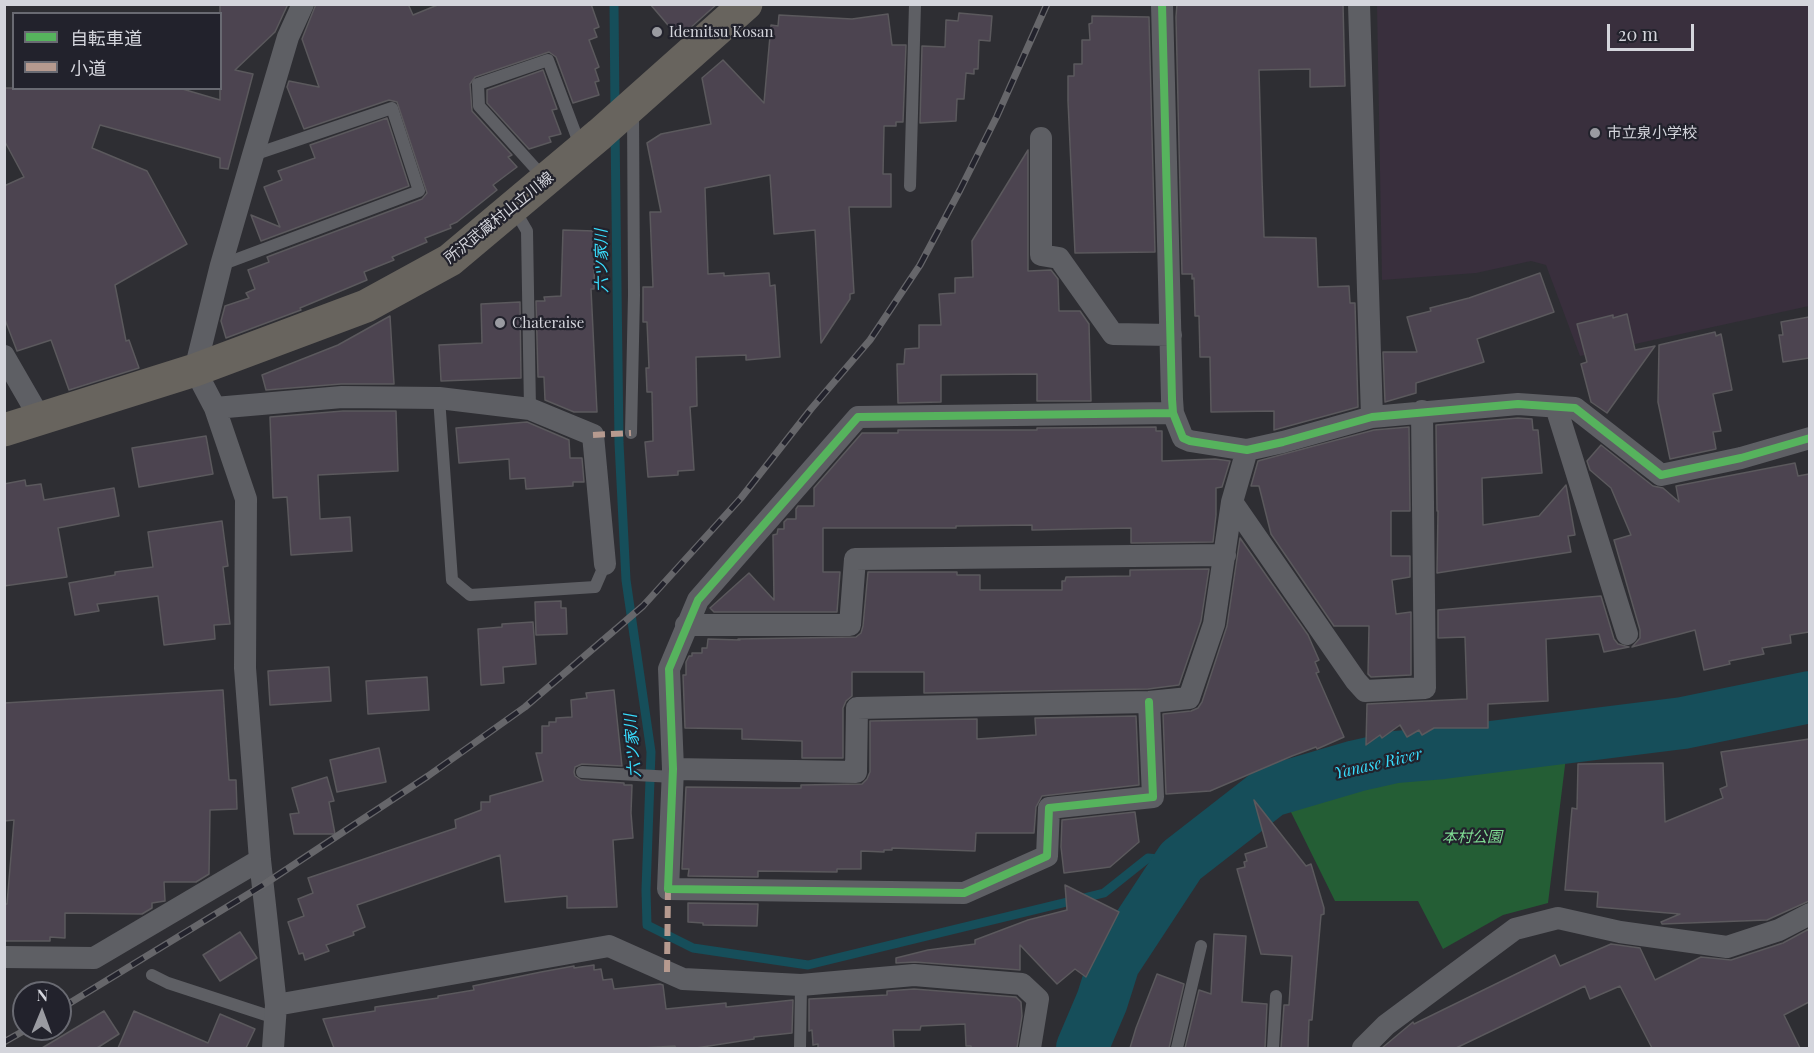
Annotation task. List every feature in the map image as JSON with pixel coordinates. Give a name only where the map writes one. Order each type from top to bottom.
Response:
[{"type":"main road","name":"所沢武蔵村山立川線","points":[[4,430],[42,420],[195,370],[366,306],[450,260],[591,142],[746,4]]},
{"type":"street","points":[[273,1048],[275,1012],[245,668],[246,499],[215,408],[195,370],[221,265],[253,154],[288,37],[303,4]]},
{"type":"street","points":[[1162,4],[1173,413],[1183,438],[1247,450],[1372,417],[1518,404],[1575,408],[1661,474],[1741,458],[1809,438]]},
{"type":"street","points":[[1359,4],[1372,417]]},
{"type":"street","points":[[1041,138],[1041,255],[1059,258],[1113,334],[1170,336]]},
{"type":"street","points":[[4,356],[42,420]]},
{"type":"street","points":[[215,408],[342,397],[439,398],[530,409],[593,435],[604,564]]},
{"type":"street","points":[[1556,407],[1626,634]]},
{"type":"street","points":[[1232,502],[1365,691],[1425,688],[1422,411]]},
{"type":"street","points":[[1149,702],[1153,797],[1049,808],[1047,856],[964,893],[668,889],[673,773],[669,669],[686,625],[698,600],[858,417],[1173,413]]},
{"type":"street","points":[[673,773],[856,772],[856,708],[1149,702],[1189,698],[1214,624],[1232,502],[1247,450]]},
{"type":"street","points":[[686,625],[850,625],[855,559],[1225,555]]},
{"type":"street","points":[[4,957],[94,958],[260,860]]},
{"type":"street","points":[[1363,1048],[1386,1025],[1515,929],[1558,918],[1620,932],[1727,947],[1779,930],[1809,914]]},
{"type":"street","points":[[275,1012],[609,946],[683,979],[801,985],[914,975],[1022,984],[1038,999],[1030,1048]]},
{"type":"lane","points":[[910,186],[915,4]]},
{"type":"lane","points":[[546,180],[478,106],[478,84],[549,60],[591,142]]},
{"type":"lane","points":[[221,265],[419,191],[392,108],[253,154]]},
{"type":"lane","points":[[629,108],[634,295],[631,433]]},
{"type":"lane","points":[[513,207],[527,231],[530,409]]},
{"type":"lane","points":[[439,398],[452,580],[470,595],[595,587],[604,564]]},
{"type":"lane","points":[[582,772],[673,773]]},
{"type":"lane","points":[[1177,1048],[1201,946]]},
{"type":"lane","points":[[152,975],[168,983],[275,1012]]},
{"type":"lane","points":[[800,1048],[801,985]]},
{"type":"lane","points":[[1274,1048],[1276,996]]},
{"type":"shaded area","name":"市立泉小学校","points":[[1377,5],[1809,5],[1809,306],[1580,356],[1546,265],[1531,261],[1476,273],[1382,280]]},
{"type":"green space","name":"本村公園","points":[[1567,749],[1548,903],[1503,915],[1443,949],[1418,901],[1335,901],[1286,802],[1396,757]]},
{"type":"building","points":[[220,4],[288,4],[275,32],[235,70],[253,74],[228,169],[220,168],[220,158],[100,125],[92,148],[147,171],[187,244],[115,285],[126,341],[129,340],[139,368],[69,390],[51,340],[17,351],[4,317],[4,186],[24,177],[4,140],[4,88],[12,88],[12,90],[186,90],[220,100],[222,12],[220,12]]},
{"type":"building","points":[[316,4],[408,4],[413,15],[440,4],[591,4],[599,27],[594,29],[597,37],[589,40],[599,67],[595,69],[599,81],[595,82],[599,95],[573,103],[556,57],[549,52],[475,77],[470,84],[472,111],[512,155],[508,157],[517,167],[493,185],[497,190],[450,225],[451,228],[425,238],[427,242],[392,257],[394,260],[364,272],[367,280],[300,308],[301,310],[226,338],[221,321],[225,306],[249,298],[246,293],[255,289],[248,270],[269,262],[267,257],[422,199],[427,193],[397,102],[389,100],[304,129],[287,87],[289,81],[319,87],[302,39]]},
{"type":"building","points":[[650,4],[717,4],[679,38]]},
{"type":"building","points":[[1177,4],[1343,4],[1345,86],[1310,87],[1310,69],[1259,70],[1264,237],[1316,238],[1318,287],[1349,286],[1350,303],[1355,303],[1358,407],[1274,430],[1274,411],[1211,412],[1210,357],[1200,357],[1199,316],[1195,316],[1194,278],[1192,279],[1192,274],[1182,274]]},
{"type":"building","points":[[959,13],[992,16],[990,41],[979,40],[978,69],[974,69],[974,74],[966,73],[964,99],[957,99],[956,121],[920,123],[922,46],[945,47],[946,20],[958,21]]},
{"type":"building","points":[[888,14],[892,45],[906,45],[903,122],[896,122],[896,126],[884,126],[883,174],[891,174],[891,207],[849,207],[854,293],[850,294],[850,299],[821,343],[815,230],[774,234],[770,175],[705,188],[708,274],[724,273],[724,276],[769,273],[770,286],[775,285],[780,357],[746,360],[746,355],[696,357],[697,406],[690,407],[694,470],[678,471],[678,475],[648,477],[645,442],[653,441],[652,392],[647,392],[646,368],[649,368],[647,322],[643,322],[643,287],[653,287],[650,212],[661,212],[647,143],[661,134],[711,124],[702,78],[723,60],[764,103],[771,25],[778,26],[779,15],[852,19]]},
{"type":"building","points":[[1092,16],[1149,17],[1155,252],[1075,253],[1068,76],[1074,76],[1074,64],[1082,64],[1082,40],[1090,40],[1089,24],[1092,23]]},
{"type":"building","points":[[543,70],[557,109],[552,110],[561,134],[549,137],[551,142],[529,149],[487,103],[487,90]]},
{"type":"building","points":[[387,118],[409,186],[261,241],[251,215],[280,227],[264,187],[282,180],[278,171],[315,158],[310,145]]},
{"type":"building","points":[[1028,150],[1028,271],[1051,270],[1058,279],[1059,311],[1080,311],[1089,324],[1091,401],[1037,401],[1037,374],[941,375],[941,402],[898,403],[897,364],[904,364],[905,349],[919,348],[919,325],[941,325],[939,294],[955,293],[955,278],[973,277],[972,241]]},
{"type":"building","points":[[563,230],[595,231],[594,289],[591,289],[597,412],[574,412],[545,400],[544,377],[538,377],[536,301],[545,301],[544,297],[561,296]]},
{"type":"building","points":[[1540,273],[1554,312],[1477,339],[1484,362],[1416,383],[1416,393],[1385,402],[1383,352],[1417,352],[1407,317],[1431,311],[1430,308],[1469,298]]},
{"type":"building","name":"Chateraise","points":[[520,302],[521,378],[441,381],[439,345],[482,343],[481,304]]},
{"type":"building","points":[[1627,314],[1635,350],[1655,346],[1607,413],[1591,402],[1581,364],[1587,362],[1577,324]]},
{"type":"building","points":[[390,316],[394,384],[341,384],[266,390],[262,375],[338,345]]},
{"type":"building","points":[[1809,317],[1809,358],[1783,362],[1779,335],[1783,335],[1781,322]]},
{"type":"building","points":[[1715,332],[1716,336],[1721,334],[1732,390],[1713,394],[1721,431],[1713,432],[1716,449],[1670,459],[1658,402],[1659,345]]},
{"type":"building","points":[[343,411],[396,411],[398,471],[318,475],[320,519],[350,517],[352,551],[291,555],[287,497],[273,498],[270,417]]},
{"type":"building","points":[[1518,418],[1532,419],[1533,430],[1538,430],[1542,473],[1482,478],[1483,525],[1539,516],[1566,485],[1575,535],[1568,536],[1571,552],[1437,573],[1436,425]]},
{"type":"building","points":[[527,422],[569,440],[570,458],[582,458],[584,482],[573,482],[573,486],[526,489],[525,478],[510,479],[509,459],[459,463],[456,428]]},
{"type":"building","points":[[1156,427],[1156,431],[1162,431],[1162,461],[1215,459],[1230,461],[1222,487],[1216,488],[1213,542],[1131,543],[1131,528],[1032,530],[1032,525],[956,526],[956,528],[823,528],[823,572],[840,572],[837,612],[714,612],[710,608],[749,573],[774,600],[773,535],[777,534],[778,529],[784,529],[784,522],[787,519],[796,519],[798,506],[814,506],[814,488],[862,433],[898,433],[898,430]]},
{"type":"building","points":[[1409,427],[1410,511],[1391,511],[1391,556],[1410,556],[1410,577],[1392,580],[1396,614],[1411,612],[1411,675],[1371,677],[1368,674],[1369,626],[1334,626],[1271,534],[1259,486],[1251,486],[1258,461],[1374,430]]},
{"type":"building","points":[[206,436],[213,474],[139,487],[132,448]]},
{"type":"building","points":[[1601,445],[1653,486],[1663,488],[1679,502],[1676,486],[1795,463],[1798,476],[1809,474],[1809,632],[1790,635],[1791,643],[1762,648],[1764,654],[1729,661],[1730,664],[1704,670],[1695,630],[1632,647],[1640,638],[1640,630],[1614,540],[1631,535],[1611,488],[1590,470],[1587,461]]},
{"type":"building","points":[[25,480],[26,486],[41,484],[44,500],[114,488],[119,516],[58,528],[67,577],[4,586],[4,484]]},
{"type":"building","points":[[222,521],[228,566],[223,567],[230,624],[214,625],[215,639],[164,645],[158,596],[97,604],[99,611],[75,615],[69,583],[115,575],[115,572],[153,567],[148,532]]},
{"type":"building","points":[[1240,538],[1308,635],[1319,660],[1315,662],[1319,672],[1316,673],[1344,737],[1317,749],[1316,747],[1292,756],[1210,791],[1166,794],[1163,714],[1191,711],[1198,708],[1202,702],[1227,626]]},
{"type":"building","points":[[1209,569],[1201,621],[1179,685],[1148,689],[924,693],[924,672],[852,672],[852,696],[843,708],[843,758],[802,758],[802,741],[742,739],[742,729],[685,728],[683,675],[686,675],[686,662],[692,653],[702,653],[702,648],[707,648],[708,639],[856,637],[861,633],[863,626],[868,572],[957,572],[957,575],[980,575],[980,590],[1062,590],[1062,581],[1065,581],[1066,577],[1130,576],[1130,570]]},
{"type":"building","points":[[1601,596],[1614,639],[1618,644],[1629,647],[1604,652],[1599,634],[1546,639],[1548,701],[1488,704],[1488,728],[1434,728],[1422,735],[1419,730],[1407,737],[1400,725],[1382,738],[1380,735],[1366,745],[1367,704],[1467,699],[1465,637],[1438,638],[1438,610]]},
{"type":"building","points":[[561,601],[561,608],[566,608],[567,634],[536,635],[535,602]]},
{"type":"building","points":[[533,622],[536,664],[503,667],[504,683],[481,685],[478,629],[502,627],[502,624]]},
{"type":"building","points":[[329,667],[331,701],[270,705],[268,671]]},
{"type":"building","points":[[427,677],[429,710],[368,714],[366,681]]},
{"type":"building","points":[[223,690],[229,780],[236,780],[237,809],[210,810],[209,874],[196,882],[164,882],[165,901],[152,903],[152,908],[142,914],[65,913],[65,938],[50,937],[50,941],[4,941],[4,904],[7,904],[14,820],[4,821],[4,703]]},
{"type":"building","points":[[614,690],[622,766],[582,764],[575,767],[574,772],[575,776],[581,780],[632,785],[633,838],[613,840],[617,907],[567,908],[567,896],[505,902],[500,855],[357,905],[365,927],[353,932],[354,935],[326,945],[329,951],[305,960],[303,953],[299,954],[288,922],[304,916],[298,899],[313,893],[308,878],[456,828],[455,820],[481,810],[481,802],[490,802],[490,796],[543,781],[536,753],[542,753],[542,726],[549,726],[549,722],[556,722],[556,718],[572,717],[571,700],[587,698],[586,693]]},
{"type":"building","points":[[1136,716],[1139,785],[1042,796],[1036,807],[1034,833],[976,833],[975,851],[892,848],[884,852],[861,851],[861,869],[837,869],[837,872],[758,871],[758,877],[688,876],[689,869],[682,869],[686,787],[801,788],[801,785],[862,784],[870,772],[870,721],[977,719],[977,739],[1036,735],[1035,718]]},
{"type":"building","points":[[1809,739],[1809,901],[1767,920],[1662,924],[1661,922],[1680,914],[1597,907],[1598,892],[1565,890],[1572,808],[1577,809],[1578,764],[1663,763],[1665,822],[1723,798],[1720,789],[1727,786],[1721,752]]},
{"type":"building","points":[[379,748],[386,782],[337,792],[330,760]]},
{"type":"building","points":[[327,777],[334,801],[329,802],[335,834],[294,834],[290,814],[299,813],[292,788]]},
{"type":"building","points":[[1254,800],[1306,866],[1311,864],[1324,908],[1324,914],[1321,915],[1312,1020],[1309,1020],[1308,1048],[1281,1048],[1284,1005],[1289,1005],[1292,956],[1261,954],[1237,869],[1245,867],[1244,862],[1247,861],[1245,854],[1267,847]]},
{"type":"building","points":[[1135,812],[1139,842],[1110,867],[1064,873],[1061,847],[1062,820]]},
{"type":"building","points":[[1065,885],[1119,912],[1086,977],[1075,969],[1057,984],[1020,945],[1020,970],[915,962],[896,963],[896,958],[928,950],[975,944],[975,940],[1028,920],[1067,910]]},
{"type":"building","points":[[688,903],[758,904],[757,926],[703,925],[703,923],[688,922]]},
{"type":"building","points":[[1809,929],[1809,1002],[1784,1015],[1800,1048],[1652,1048],[1620,986],[1590,999],[1585,986],[1456,1048],[1382,1048],[1413,1022],[1414,1024],[1555,955],[1560,966],[1611,944],[1640,948],[1655,980],[1701,957],[1731,960],[1783,943]]},
{"type":"building","points":[[240,932],[257,958],[220,981],[203,955]]},
{"type":"building","points":[[1214,934],[1246,936],[1242,1002],[1267,1004],[1265,1048],[1185,1048],[1199,990],[1211,994]]},
{"type":"building","points":[[594,965],[594,970],[601,969],[603,980],[612,979],[614,989],[663,985],[666,1009],[726,1003],[726,1007],[793,1000],[792,1033],[754,1037],[754,1039],[696,1048],[676,1048],[675,1046],[642,1048],[334,1048],[323,1019],[375,1011],[375,1007],[438,998],[438,996],[474,990],[473,986],[541,972]]},
{"type":"building","points":[[1157,974],[1184,984],[1169,1048],[1130,1048],[1136,1028]]},
{"type":"building","points":[[914,989],[1016,997],[1021,1002],[1022,1016],[1017,1048],[971,1048],[971,1046],[966,1046],[965,1024],[921,1026],[920,1030],[893,1030],[894,1048],[818,1048],[818,1044],[813,1045],[812,1030],[809,1031],[809,999],[887,995],[887,991]]},
{"type":"building","points":[[104,1011],[119,1034],[97,1048],[42,1048],[54,1041],[72,1041],[72,1030]]},
{"type":"building","points":[[134,1011],[208,1043],[220,1014],[255,1029],[246,1048],[118,1048]]},
{"type":"waterway","name":"六ツ家川","points":[[614,4],[615,110]]},
{"type":"waterway","name":"六ツ家川","points":[[615,130],[619,443],[626,580],[651,752],[646,890],[647,925],[693,948],[808,965],[1104,893],[1148,858],[1181,861]]},
{"type":"waterway","name":"Yanase River","points":[[1082,1048],[1102,1001],[1114,963],[1181,861],[1271,791],[1356,766],[1396,757],[1683,723],[1810,697]]},
{"type":"railway","points":[[72,1002],[263,885],[428,776],[525,707],[643,606],[741,498],[811,409],[870,340],[920,265],[960,190],[997,116],[1047,4]]},
{"type":"railway","points":[[4,1042],[12,1037]]},
{"type":"marked path","points":[[593,435],[631,433]]},
{"type":"marked path","points":[[667,972],[668,889]]},
{"type":"cycle path","points":[[1162,4],[1172,399],[1173,413],[1183,438],[1247,450],[1372,417],[1518,404],[1575,408],[1661,475],[1741,458],[1810,438]]},
{"type":"cycle path","points":[[1149,702],[1153,797],[1049,808],[1047,856],[964,893],[668,889],[673,769],[669,669],[698,600],[858,417],[1173,413]]},
{"type":"place","name":"Idemitsu Kosan","points":[[657,32]]},
{"type":"place","name":"市立泉小学校","points":[[1595,133]]},
{"type":"place","name":"Chateraise","points":[[500,323]]}]
